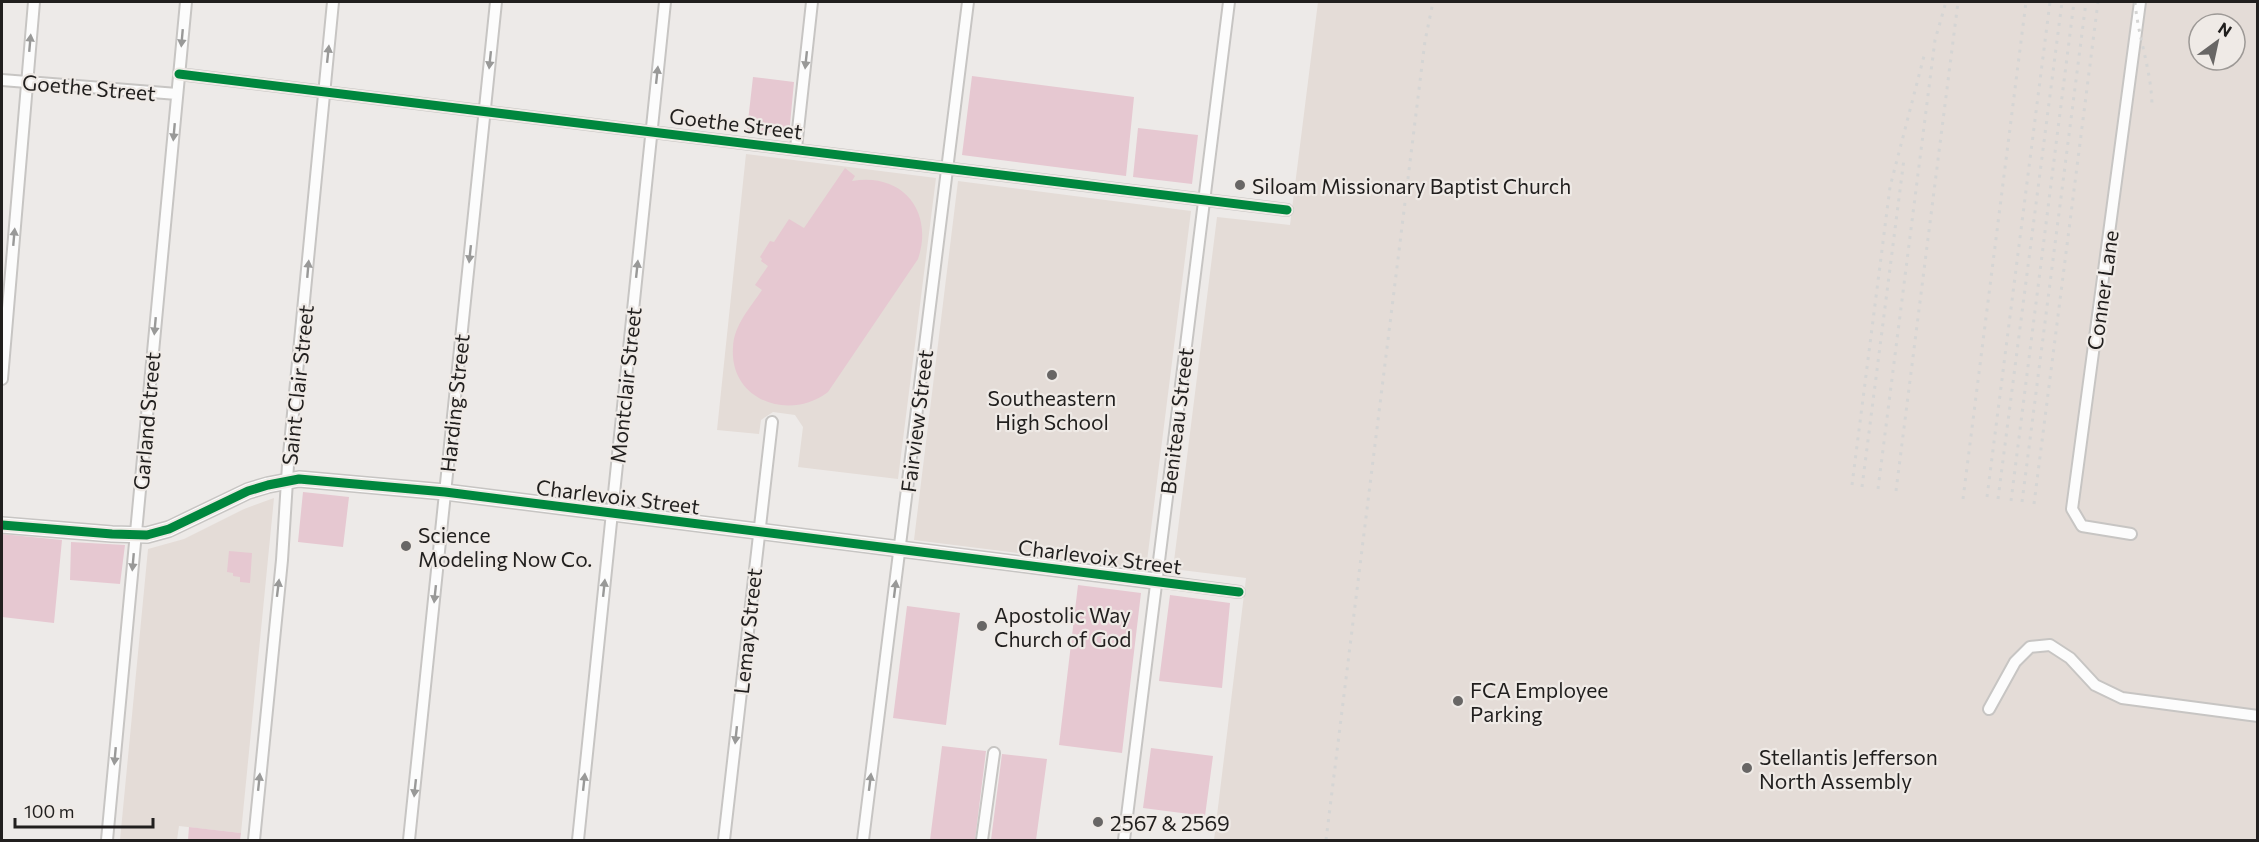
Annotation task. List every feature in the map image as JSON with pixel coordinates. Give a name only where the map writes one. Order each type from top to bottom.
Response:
[{"type":"street","points":[[2,379],[34,2]]},
{"type":"street","name":"Garland Street","points":[[107,840],[186,2]]},
{"type":"street","name":"Saint Clair Street","points":[[254,840],[333,2]]},
{"type":"street","name":"Harding Street","points":[[409,840],[495,2]]},
{"type":"street","name":"Montclair Street","points":[[578,840],[664,2]]},
{"type":"street","points":[[796,148],[812,2]]},
{"type":"street","name":"Fairview Street","points":[[863,840],[968,2]]},
{"type":"street","name":"Beniteau Street","points":[[1124,840],[1229,2]]},
{"type":"street","name":"Conner Lane","points":[[2131,534],[2082,526],[2072,509],[2140,2]]},
{"type":"street","name":"Goethe Street","points":[[179,74],[651,130],[1287,210]]},
{"type":"street","name":"Goethe Street","points":[[2,80],[177,94]]},
{"type":"street","name":"Lemay Street","points":[[724,840],[772,422]]},
{"type":"street","name":"Charlevoix Street","points":[[2,525],[147,535],[169,529],[248,491],[288,480],[303,479],[445,492],[1239,591]]},
{"type":"street","points":[[1989,709],[2015,662],[2030,647],[2050,645],[2070,658],[2095,685],[2122,698],[2258,716]]},
{"type":"street","points":[[982,840],[994,753]]},
{"type":"shaded area","points":[[1318,2],[2257,2],[2257,840],[1214,840],[1246,578],[1173,569],[1217,217],[1290,225]]},
{"type":"shaded area","points":[[972,76],[1134,97],[1126,176],[962,155]]},
{"type":"shaded area","points":[[753,77],[794,82],[789,135],[747,130]]},
{"type":"shaded area","points":[[1138,128],[1198,135],[1192,184],[1133,177]]},
{"type":"shaded area","points":[[746,154],[936,178],[898,479],[798,467],[803,427],[795,415],[773,412],[761,420],[759,434],[717,430]]},
{"type":"shaded area","points":[[845,168],[855,176],[852,181],[870,180],[886,183],[900,189],[910,199],[918,211],[922,226],[922,242],[918,259],[828,392],[813,401],[796,405],[780,405],[764,401],[741,381],[734,365],[733,347],[739,324],[762,290],[755,285],[768,266],[761,261],[760,257],[770,241],[774,242],[789,219],[804,228]]},
{"type":"shaded area","name":"Southeastern High School","points":[[958,181],[1191,211],[1146,569],[914,540]]},
{"type":"shaded area","points":[[303,492],[349,497],[343,547],[298,542]]},
{"type":"shaded area","points":[[274,498],[241,833],[179,826],[177,840],[120,840],[148,549],[184,539],[244,509]]},
{"type":"shaded area","points":[[2,534],[62,540],[54,623],[2,617]]},
{"type":"shaded area","points":[[71,542],[125,545],[120,584],[70,580]]},
{"type":"shaded area","points":[[229,551],[252,553],[250,583],[240,582],[240,577],[227,572]]},
{"type":"shaded area","points":[[1078,585],[1141,593],[1122,753],[1059,745]]},
{"type":"shaded area","points":[[1170,595],[1230,603],[1222,688],[1159,681]]},
{"type":"shaded area","points":[[907,606],[960,613],[946,725],[893,718]]},
{"type":"shaded area","points":[[942,746],[986,751],[975,840],[930,840]]},
{"type":"shaded area","points":[[1151,748],[1213,756],[1205,816],[1143,808]]},
{"type":"shaded area","points":[[1002,754],[1047,759],[1036,840],[991,840]]},
{"type":"shaded area","points":[[189,827],[241,833],[240,840],[188,840]]},
{"type":"railway","points":[[1326,840],[1425,41],[1433,2]]},
{"type":"railway","points":[[1878,489],[1935,40],[1946,2]]},
{"type":"railway","points":[[1896,491],[1958,2]]},
{"type":"railway","points":[[1963,499],[2026,2]]},
{"type":"railway","points":[[1987,497],[2050,2]]},
{"type":"railway","points":[[1998,499],[2062,2]]},
{"type":"railway","points":[[2011,501],[2074,2]]},
{"type":"railway","points":[[2022,502],[2086,2]]},
{"type":"railway","points":[[2034,504],[2098,2]]},
{"type":"railway","points":[[2135,2],[2150,81],[2152,108]]},
{"type":"railway","points":[[1852,485],[1890,187],[1924,56]]},
{"type":"railway","points":[[1862,487],[1904,159]]},
{"type":"cycle path","points":[[179,74],[1287,210]]},
{"type":"cycle path","points":[[2,525],[147,535],[169,529],[248,491],[299,479],[445,492],[1239,592]]},
{"type":"place","name":"Siloam Missionary Baptist Church","points":[[1240,185]]},
{"type":"place","name":"Southeastern High School","points":[[1052,375]]},
{"type":"place","name":"Science Modeling Now Co.","points":[[406,546]]},
{"type":"place","name":"Apostolic Way Church of God","points":[[982,626]]},
{"type":"place","name":"FCA Employee Parking","points":[[1458,701]]},
{"type":"place","name":"Stellantis Jefferson North Assembly","points":[[1747,768]]},
{"type":"place","name":"2567 & 2569","points":[[1098,822]]}]
